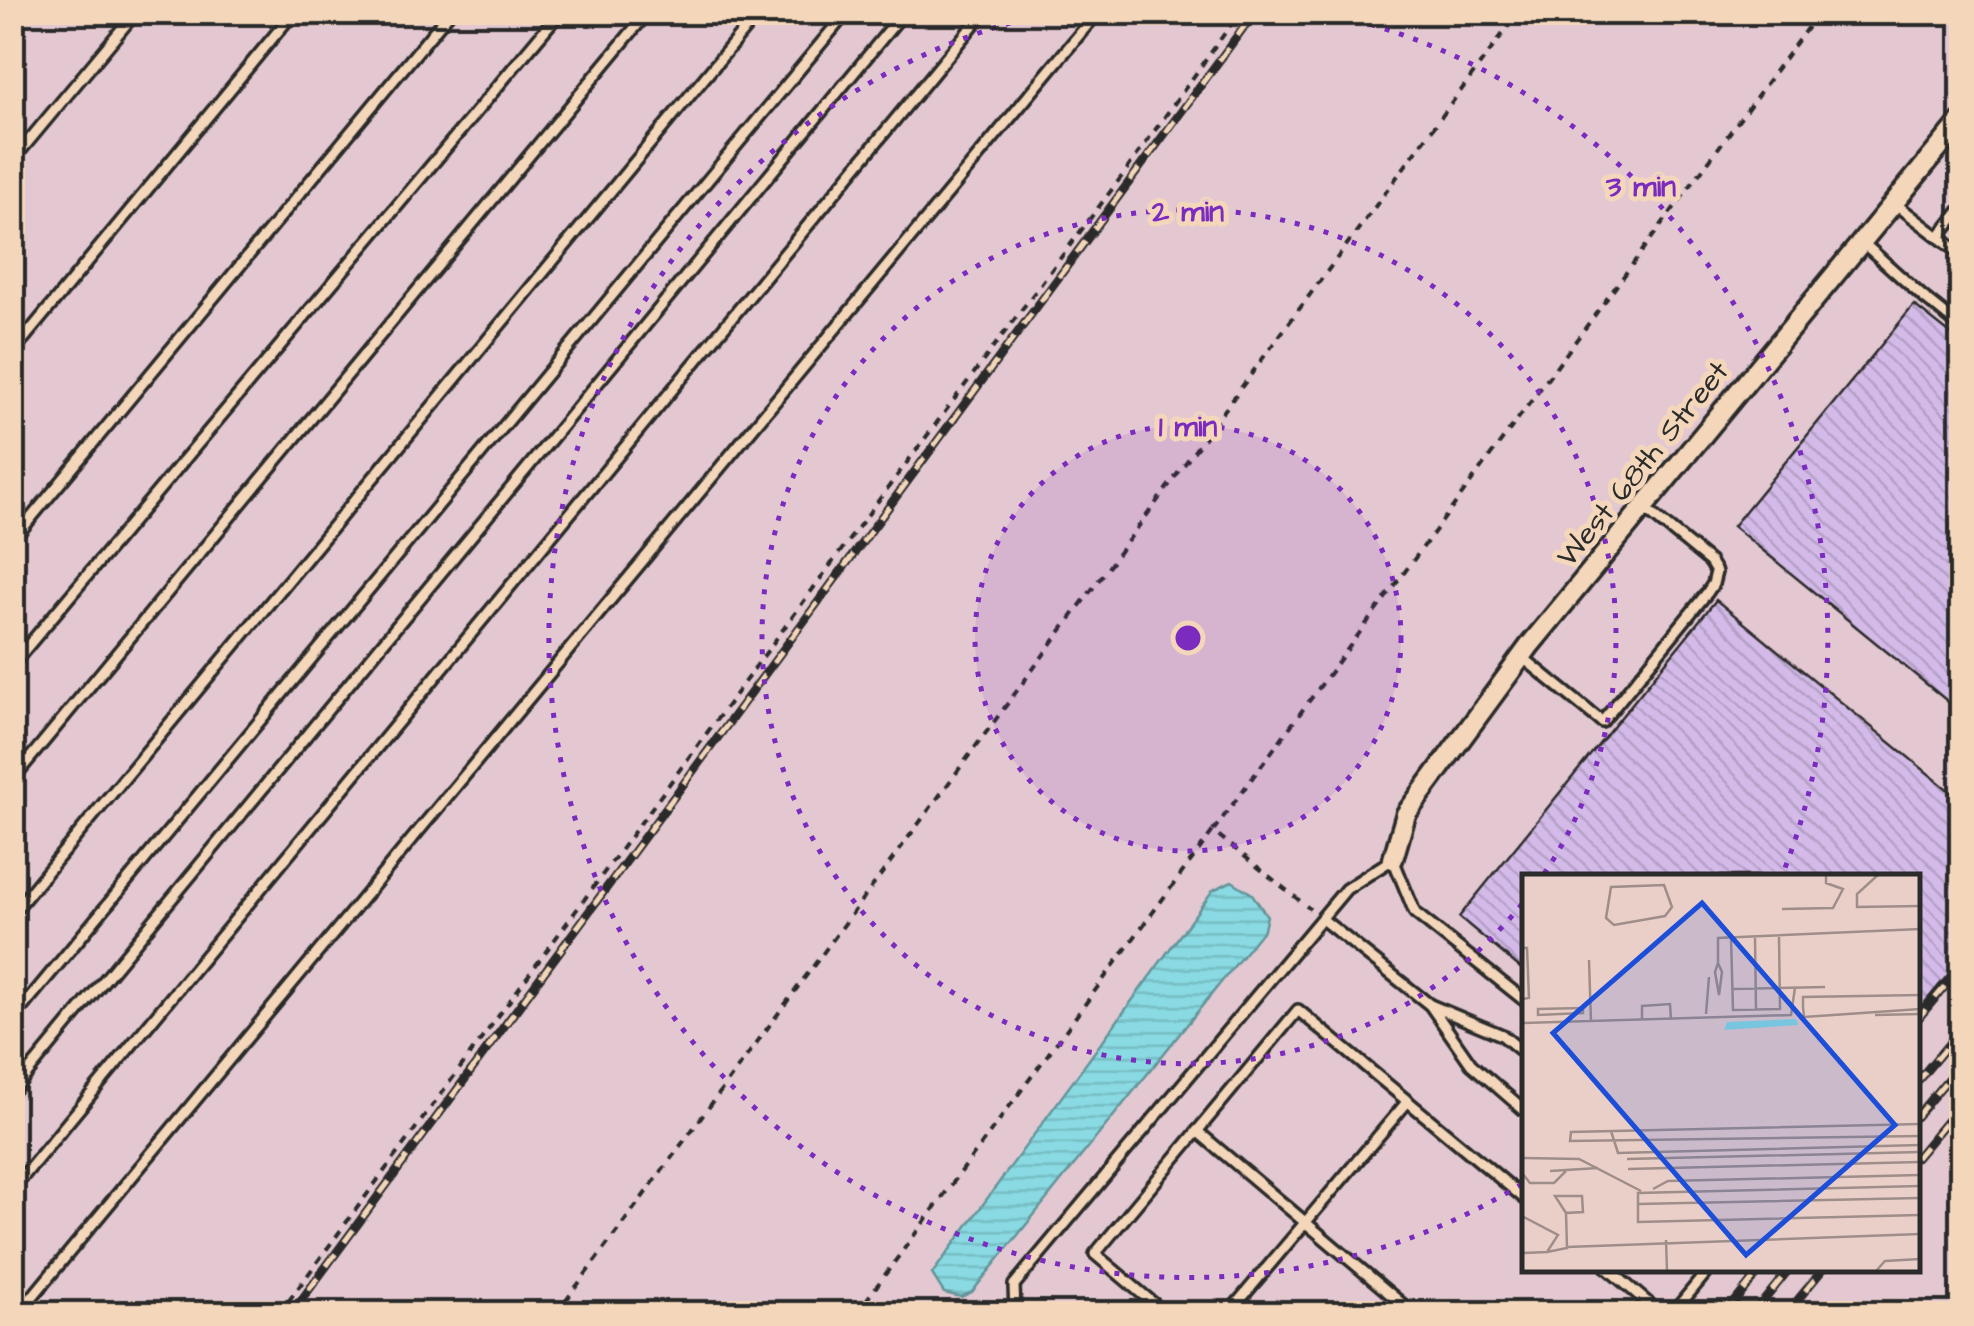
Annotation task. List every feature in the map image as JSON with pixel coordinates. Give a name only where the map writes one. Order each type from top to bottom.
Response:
[{"type":"street","name":"West 68th Street","points":[[1393,860],[1406,814],[1521,656],[1962,120]]},
{"type":"lane","points":[[12,161],[136,12]]},
{"type":"lane","points":[[12,353],[294,12]]},
{"type":"lane","points":[[12,542],[450,12]]},
{"type":"lane","points":[[12,666],[560,12]]},
{"type":"lane","points":[[12,780],[648,12]]},
{"type":"lane","points":[[12,914],[759,12]]},
{"type":"lane","points":[[12,1020],[847,12]]},
{"type":"lane","points":[[12,1092],[904,12]]},
{"type":"lane","points":[[12,1190],[984,12]]},
{"type":"lane","points":[[18,1314],[1098,12]]},
{"type":"lane","points":[[1893,202],[1962,255]]},
{"type":"lane","points":[[1939,237],[1962,208]]},
{"type":"lane","points":[[1862,240],[1962,328]]},
{"type":"lane","points":[[1521,656],[1602,722],[1714,584],[1716,572],[1710,562],[1643,507]]},
{"type":"lane","points":[[1014,1314],[1014,1286],[1346,889],[1393,860],[1415,913],[1522,998]]},
{"type":"lane","points":[[1322,919],[1430,1005],[1502,1035],[1522,1051]]},
{"type":"lane","points":[[1430,1005],[1470,1064],[1522,1108]]},
{"type":"lane","points":[[1166,1314],[1095,1254],[1298,1010],[1522,1196]]},
{"type":"lane","points":[[1228,1314],[1408,1101]]},
{"type":"lane","points":[[1198,1131],[1414,1314]]},
{"type":"lane","points":[[1611,1271],[1661,1314]]},
{"type":"lane","points":[[1672,1314],[1708,1271]]},
{"type":"path","points":[[279,1314],[1240,12]]},
{"type":"path","points":[[556,1314],[1519,12]]},
{"type":"path","points":[[856,1314],[1818,12]]},
{"type":"path","points":[[1213,831],[1322,919]]},
{"type":"shaded area","points":[[40,13],[1961,13],[1961,1313],[13,1314],[12,46]]},
{"type":"water","points":[[1232,881],[1252,894],[1267,916],[1264,929],[972,1292],[961,1297],[944,1293],[932,1274],[1213,890]]},
{"type":"building","points":[[1914,305],[1962,343],[1962,713],[1733,526]]},
{"type":"building","points":[[1716,600],[1962,801],[1962,958],[1919,1009],[1919,874],[1522,874],[1522,969],[1459,917]]},
{"type":"railway","points":[[291,1314],[1255,12]]},
{"type":"railway","points":[[1919,1017],[1962,966]]},
{"type":"railway","points":[[1919,1079],[1962,1028]]},
{"type":"railway","points":[[1919,1113],[1962,1062]]},
{"type":"railway","points":[[1919,1154],[1962,1103]]},
{"type":"railway","points":[[1725,1314],[1760,1271]]},
{"type":"railway","points":[[1753,1314],[1788,1271]]},
{"type":"railway","points":[[1786,1314],[1822,1271]]}]
